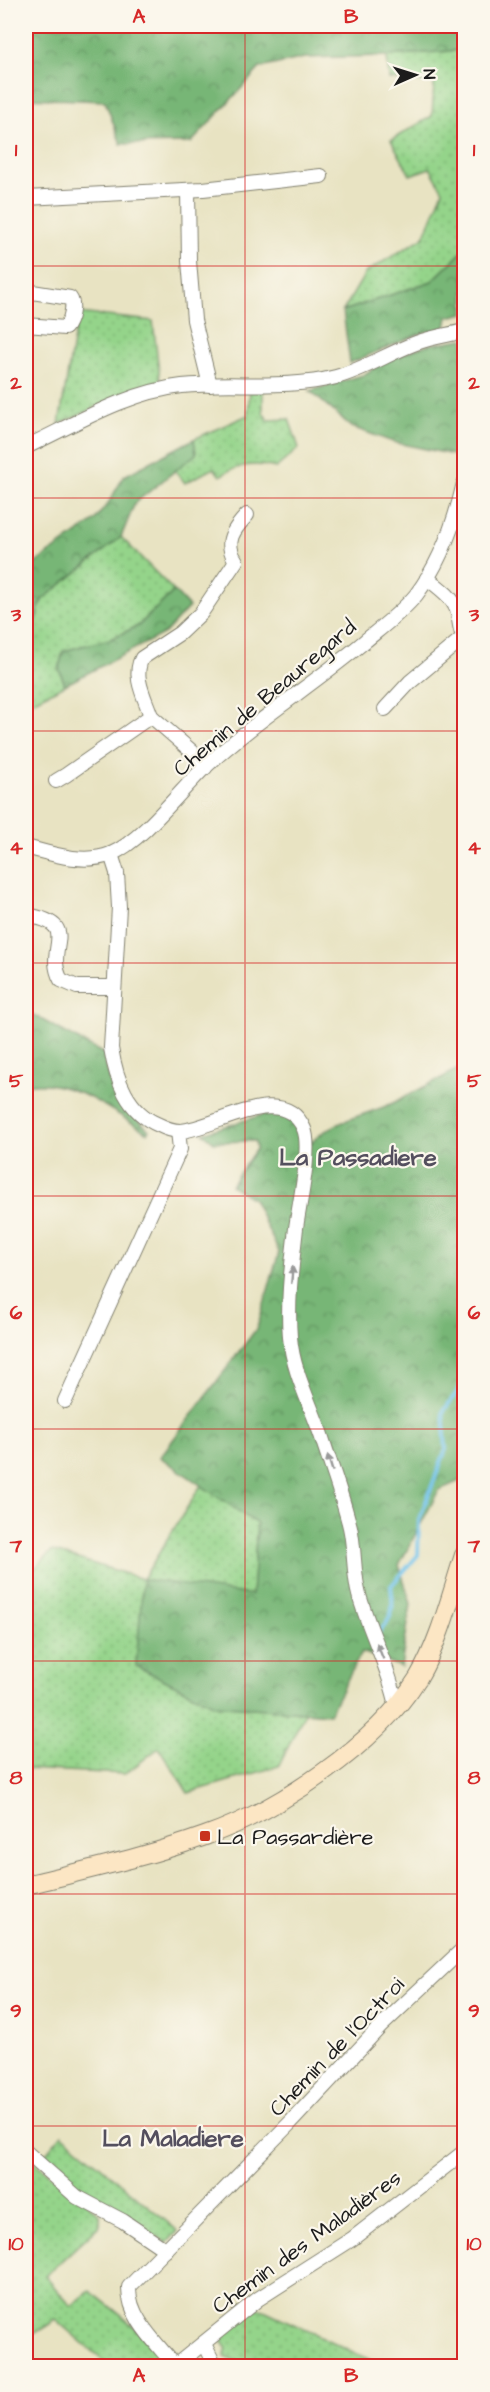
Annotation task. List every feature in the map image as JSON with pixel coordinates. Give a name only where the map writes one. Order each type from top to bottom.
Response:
[{"type":"main road","points":[[26,1886],[205,1836],[278,1800],[339,1760],[379,1728],[417,1679],[430,1657],[465,1556]]},
{"type":"street","points":[[26,198],[188,190],[321,176]]},
{"type":"street","points":[[188,190],[189,261],[194,320],[210,385]]},
{"type":"street","points":[[26,291],[70,298],[73,303],[69,324],[65,327],[26,325]]},
{"type":"street","points":[[26,447],[111,406],[142,395],[183,386],[286,383],[336,377],[371,365],[393,352],[418,342],[465,331]]},
{"type":"street","name":"Chemin de Beauregard","points":[[26,848],[77,858],[90,858],[111,854],[133,839],[205,768],[385,625],[415,596],[450,534],[462,504],[465,483]]},
{"type":"street","points":[[205,768],[197,756],[151,716],[140,683],[140,662],[142,658],[180,633],[201,613],[236,561],[231,554],[232,532],[247,515]]},
{"type":"street","points":[[385,709],[410,682],[464,638],[459,628],[456,609],[446,593],[427,578]]},
{"type":"street","points":[[56,780],[151,716]]},
{"type":"street","points":[[111,854],[117,873],[119,907],[111,1048],[119,1081],[126,1096],[145,1117],[154,1123],[178,1131],[194,1129],[259,1108],[269,1107],[287,1111],[297,1118],[307,1137],[290,1303],[292,1347],[299,1377],[320,1432],[350,1527],[360,1598],[392,1679],[397,1706]]},
{"type":"street","points":[[26,915],[46,918],[57,928],[59,936],[56,965],[61,980],[77,987],[114,987]]},
{"type":"street","points":[[65,1401],[180,1149],[178,1131]]},
{"type":"street","name":"Chemin de l'Octroi","points":[[175,2367],[133,2312],[129,2299],[129,2287],[380,2027],[465,1948]]},
{"type":"street","points":[[26,2152],[77,2197],[123,2222],[166,2250]]},
{"type":"street","name":"Chemin des Maladières","points":[[175,2367],[258,2299],[352,2239],[465,2152]]},
{"type":"street","points":[[204,2344],[215,2367]]},
{"type":"green space","points":[[26,26],[464,26],[464,50],[387,56],[304,58],[260,68],[191,143],[121,144],[105,101],[26,98]]},
{"type":"green space","points":[[464,50],[464,250],[432,281],[343,311],[366,272],[424,237],[443,191],[430,168],[410,175],[391,140],[432,116],[434,83],[389,79],[387,56]]},
{"type":"green space","points":[[464,250],[464,313],[448,317],[446,328],[419,334],[350,363],[343,311],[432,281]]},
{"type":"green space","points":[[78,313],[153,321],[160,380],[59,424]]},
{"type":"green space","points":[[464,339],[463,457],[393,442],[352,427],[310,391],[363,375],[394,357],[427,345]]},
{"type":"green space","points":[[250,390],[263,391],[263,412],[268,420],[289,419],[299,448],[276,468],[261,465],[247,466],[233,469],[220,476],[214,468],[185,483],[175,470],[196,454],[194,439],[248,415]]},
{"type":"green space","points":[[194,439],[196,454],[135,503],[121,537],[42,600],[30,635],[26,639],[26,572],[30,567],[94,521],[109,502],[124,476]]},
{"type":"green space","points":[[121,537],[174,591],[138,626],[110,639],[63,651],[59,669],[65,685],[26,704],[26,639],[30,635],[42,600]]},
{"type":"green space","points":[[174,591],[189,607],[165,633],[65,685],[59,669],[63,651],[110,639],[138,626]]},
{"type":"green space","points":[[26,1011],[104,1054],[113,1089],[149,1130],[148,1133],[105,1106],[75,1091],[43,1084],[26,1085]]},
{"type":"green space","points":[[464,1066],[464,1479],[439,1490],[399,1565],[411,1604],[401,1667],[362,1652],[329,1714],[215,1705],[136,1666],[143,1579],[252,1595],[257,1524],[160,1457],[257,1328],[279,1252],[253,1199],[231,1185],[256,1149],[255,1141],[214,1142],[203,1133],[272,1112],[286,1114],[312,1142],[320,1134],[340,1123],[393,1103]]},
{"type":"green space","points":[[201,1485],[257,1524],[252,1595],[215,1705],[305,1712],[279,1766],[188,1793],[159,1748],[125,1774],[26,1769],[26,1577],[52,1551],[143,1579]]},
{"type":"green space","points":[[62,2134],[178,2231],[167,2243],[84,2196],[42,2158]]},
{"type":"green space","points":[[26,2156],[100,2214],[100,2225],[45,2276],[71,2306],[90,2291],[144,2336],[164,2366],[109,2366],[56,2320],[26,2339]]},
{"type":"green space","points":[[257,2308],[383,2366],[249,2366],[224,2356],[227,2348],[219,2337]]},
{"type":"waterway","points":[[377,1634],[387,1623],[392,1612],[391,1586],[418,1555],[419,1520],[446,1449],[443,1412],[464,1382]]},
{"type":"place","name":"La Passardière","points":[[205,1836]]},
{"type":"district","name":"La Passadiere","points":[[358,1157]]},
{"type":"district","name":"La Maladiere","points":[[173,2138]]}]
